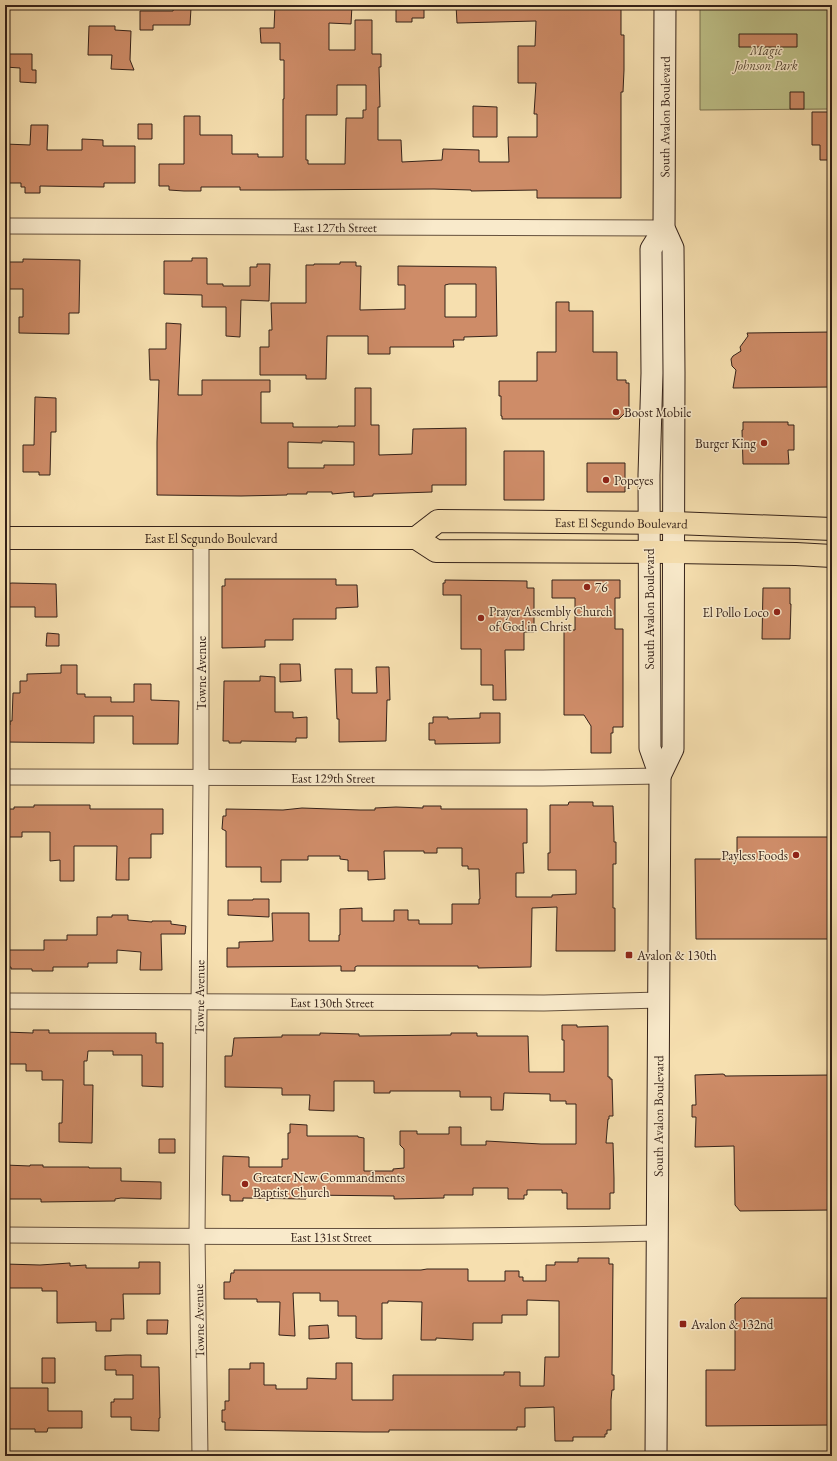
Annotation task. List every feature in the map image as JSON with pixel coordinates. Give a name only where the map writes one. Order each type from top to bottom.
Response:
[{"type":"main road","name":"South Avalon Boulevard","points":[[660,776],[673,749],[673,248],[664,228],[665,5]]},
{"type":"main road","name":"South Avalon Boulevard","points":[[656,1456],[660,1000],[660,776],[650,748],[649,523],[652,373],[651,249],[664,228]]},
{"type":"main road","name":"East El Segundo Boulevard","points":[[5,538],[416,538],[438,521],[674,523],[832,529]]},
{"type":"main road","points":[[416,538],[436,551],[674,552],[832,556]]},
{"type":"street","name":"East 127th Street","points":[[5,226],[664,228]]},
{"type":"street","name":"Towne Avenue","points":[[200,1456],[197,1236],[201,778],[201,538]]},
{"type":"street","name":"East 129th Street","points":[[5,777],[543,778],[660,776]]},
{"type":"street","name":"East 130th Street","points":[[5,1001],[544,1003],[660,1000]]},
{"type":"street","name":"East 131st Street","points":[[5,1235],[539,1236],[657,1233]]},
{"type":"green space","name":"Magic Johnson Park","points":[[700,5],[832,5],[832,109],[700,110]]},
{"type":"building","points":[[275,5],[293,5],[293,9],[332,9],[333,5],[352,5],[351,24],[329,23],[329,50],[355,50],[355,20],[372,20],[372,54],[381,54],[381,67],[379,67],[380,107],[378,107],[378,140],[401,140],[402,162],[442,160],[443,149],[479,150],[479,162],[509,162],[508,137],[537,137],[537,114],[534,114],[536,83],[518,83],[518,46],[535,46],[536,21],[457,23],[456,5],[468,5],[468,8],[536,7],[536,5],[621,5],[621,35],[624,35],[624,70],[623,92],[621,92],[621,198],[537,198],[537,190],[240,190],[240,187],[201,187],[201,191],[184,191],[169,190],[169,186],[159,186],[159,164],[184,164],[184,116],[200,116],[200,135],[232,135],[232,154],[258,154],[258,157],[283,157],[284,60],[280,60],[280,43],[261,43],[260,28],[274,28]],"holes":[[[337,85],[366,85],[366,110],[363,110],[363,118],[346,118],[345,164],[308,164],[308,160],[306,160],[306,115],[337,115]]]},
{"type":"building","points":[[396,5],[424,5],[424,18],[412,18],[412,22],[396,22]]},
{"type":"building","points":[[174,7],[191,8],[190,25],[153,25],[153,30],[140,30],[140,11],[173,11]]},
{"type":"building","points":[[89,26],[115,26],[115,30],[131,31],[130,60],[134,70],[111,69],[112,55],[88,55]]},
{"type":"building","points":[[739,34],[797,34],[797,47],[739,47]]},
{"type":"building","points":[[5,54],[32,54],[32,70],[36,70],[36,83],[20,82],[20,68],[5,67]]},
{"type":"building","points":[[790,92],[804,92],[804,109],[790,109]]},
{"type":"building","points":[[473,106],[497,107],[497,137],[473,137]]},
{"type":"building","points":[[812,112],[832,112],[832,160],[820,160],[820,145],[812,145]]},
{"type":"building","points":[[138,124],[152,124],[152,139],[138,139]]},
{"type":"building","points":[[31,125],[48,125],[47,150],[82,150],[82,139],[103,140],[103,146],[135,146],[135,183],[104,183],[104,187],[40,186],[40,193],[25,193],[25,187],[21,187],[21,183],[5,183],[5,144],[30,145]]},
{"type":"building","points":[[192,258],[207,258],[207,284],[223,284],[223,286],[250,286],[250,267],[257,267],[257,264],[270,264],[269,301],[241,300],[240,337],[226,336],[226,307],[202,307],[202,295],[164,294],[164,261],[192,261]]},
{"type":"building","points":[[23,259],[80,260],[79,313],[69,313],[69,334],[19,333],[19,317],[23,317],[23,289],[5,289],[5,262],[23,262]]},
{"type":"building","points":[[340,262],[356,262],[356,266],[361,266],[360,310],[405,309],[405,285],[398,285],[398,266],[496,267],[497,336],[464,337],[464,340],[453,340],[454,347],[390,347],[390,354],[368,354],[368,336],[327,336],[326,379],[306,379],[306,375],[260,375],[260,347],[269,347],[269,330],[272,330],[271,303],[306,303],[306,265],[340,264]],"holes":[[[476,284],[476,317],[445,317],[445,285]]]},
{"type":"building","points":[[556,302],[569,302],[569,311],[593,311],[593,352],[617,352],[617,380],[626,380],[626,383],[629,383],[629,409],[619,419],[502,419],[499,381],[537,381],[537,352],[556,352]]},
{"type":"building","points":[[166,323],[181,324],[178,395],[202,395],[202,380],[270,380],[270,392],[261,392],[261,423],[293,423],[293,427],[355,426],[355,388],[371,388],[371,425],[379,425],[379,455],[412,454],[413,429],[466,428],[466,485],[432,485],[432,492],[373,494],[373,496],[354,497],[354,492],[332,494],[332,492],[307,492],[307,494],[241,496],[157,495],[159,380],[150,380],[149,349],[166,349]],"holes":[[[288,442],[354,442],[354,465],[324,465],[324,468],[288,468]]]},
{"type":"building","points":[[832,332],[832,387],[733,388],[736,370],[732,366],[731,359],[741,351],[740,347],[748,336],[747,333]]},
{"type":"building","points":[[35,397],[56,398],[56,432],[51,432],[50,475],[39,475],[39,472],[23,472],[23,445],[34,445]]},
{"type":"building","points":[[743,422],[788,422],[788,425],[794,425],[794,450],[788,450],[789,464],[743,464]]},
{"type":"building","points":[[504,451],[544,451],[544,500],[504,500]]},
{"type":"building","points":[[587,463],[625,463],[625,492],[587,492]]},
{"type":"building","points":[[225,579],[336,579],[336,585],[357,585],[358,607],[336,608],[336,619],[293,619],[293,640],[265,640],[265,647],[222,648],[222,586],[225,586]]},
{"type":"building","points":[[445,580],[527,581],[527,588],[534,588],[534,632],[524,632],[524,650],[505,650],[506,700],[493,700],[493,685],[481,685],[481,649],[461,649],[461,595],[443,595],[443,583],[445,583]]},
{"type":"building","points":[[552,580],[620,580],[620,598],[615,598],[615,629],[623,629],[623,727],[613,727],[613,733],[611,733],[611,753],[591,753],[591,726],[584,715],[564,715],[564,630],[575,630],[575,598],[552,598]]},
{"type":"building","points":[[5,584],[56,584],[57,617],[35,617],[35,607],[5,607]]},
{"type":"building","name":"El Pollo Loco","points":[[763,588],[790,588],[790,639],[762,639]]},
{"type":"building","points":[[47,633],[59,634],[59,646],[46,646]]},
{"type":"building","points":[[280,664],[300,664],[301,681],[280,682]]},
{"type":"building","points":[[61,665],[77,665],[77,694],[85,694],[85,697],[111,697],[111,702],[134,702],[134,684],[151,684],[151,700],[179,701],[178,744],[133,744],[133,716],[94,716],[94,743],[5,742],[5,725],[10,725],[10,721],[12,721],[13,693],[20,693],[20,681],[27,681],[27,674],[61,673]]},
{"type":"building","points":[[376,667],[389,667],[390,700],[387,700],[386,741],[339,742],[339,719],[337,719],[335,669],[352,669],[352,693],[377,693]]},
{"type":"building","points":[[260,676],[275,677],[275,712],[293,712],[293,718],[307,717],[307,738],[296,738],[296,742],[241,741],[241,743],[229,743],[229,741],[223,741],[224,681],[260,681]]},
{"type":"building","points":[[480,713],[500,713],[500,743],[435,744],[435,740],[429,740],[429,723],[433,723],[433,717],[448,717],[448,719],[480,718]]},
{"type":"building","points":[[569,802],[593,802],[593,806],[613,806],[614,842],[616,842],[616,864],[613,864],[615,951],[556,951],[557,907],[532,908],[531,967],[478,968],[478,966],[357,966],[355,967],[355,971],[341,971],[341,966],[227,967],[227,948],[239,948],[239,942],[273,941],[272,913],[309,913],[309,941],[339,941],[340,909],[362,908],[362,921],[394,921],[394,910],[408,910],[408,920],[419,920],[419,924],[452,924],[452,904],[479,904],[480,899],[479,869],[468,869],[468,866],[462,866],[462,848],[437,848],[437,853],[424,853],[424,851],[384,851],[385,879],[368,880],[368,871],[348,871],[348,860],[340,859],[340,856],[308,856],[308,860],[281,860],[281,882],[261,882],[261,867],[226,867],[226,831],[222,829],[223,816],[226,816],[226,809],[283,810],[302,808],[375,810],[375,808],[423,808],[423,806],[441,806],[441,809],[527,809],[527,843],[523,843],[524,873],[516,873],[516,897],[552,897],[552,895],[576,894],[576,870],[548,870],[548,853],[550,853],[550,805],[568,805]]},
{"type":"building","points":[[34,805],[90,805],[90,809],[163,809],[163,834],[151,834],[151,858],[129,858],[129,880],[116,880],[117,846],[74,846],[74,881],[60,881],[60,860],[50,861],[50,832],[22,832],[22,837],[5,837],[5,809],[14,809],[14,807],[34,807]]},
{"type":"building","points":[[737,837],[832,837],[832,939],[696,939],[695,859],[737,859]]},
{"type":"building","points":[[269,899],[269,917],[228,915],[228,900]]},
{"type":"building","points":[[112,915],[128,915],[128,920],[152,922],[171,921],[171,924],[186,926],[185,934],[161,934],[162,970],[140,970],[141,952],[117,950],[117,963],[88,963],[88,967],[53,967],[53,971],[32,971],[32,969],[11,969],[11,967],[5,967],[5,950],[44,950],[44,940],[67,940],[67,935],[97,935],[97,917],[112,917]]},
{"type":"building","points":[[562,1025],[577,1025],[577,1027],[608,1026],[608,1077],[612,1079],[613,1116],[609,1116],[608,1119],[606,1143],[613,1143],[614,1178],[614,1193],[610,1193],[610,1209],[567,1209],[567,1193],[562,1193],[562,1190],[527,1190],[527,1195],[524,1195],[524,1199],[508,1199],[508,1188],[473,1188],[473,1195],[444,1195],[444,1198],[394,1199],[394,1196],[306,1195],[306,1199],[243,1198],[243,1201],[230,1201],[230,1195],[222,1195],[223,1156],[249,1157],[249,1167],[282,1167],[282,1159],[288,1159],[288,1133],[290,1133],[290,1124],[307,1125],[307,1136],[358,1136],[364,1138],[364,1171],[393,1171],[393,1169],[404,1168],[404,1149],[400,1145],[400,1131],[417,1131],[417,1134],[449,1134],[449,1127],[461,1127],[461,1145],[486,1145],[486,1141],[576,1144],[576,1104],[566,1104],[566,1101],[550,1101],[550,1094],[504,1093],[503,1110],[491,1110],[491,1097],[460,1097],[460,1091],[390,1091],[390,1093],[374,1093],[374,1081],[334,1081],[334,1111],[309,1110],[310,1095],[282,1095],[282,1088],[225,1087],[225,1056],[232,1056],[234,1038],[282,1037],[282,1035],[320,1035],[320,1033],[359,1034],[359,1036],[451,1035],[451,1033],[477,1033],[477,1036],[528,1036],[529,1072],[564,1072],[564,1040],[562,1040]]},
{"type":"building","points":[[33,1030],[49,1030],[49,1033],[156,1033],[156,1043],[163,1043],[163,1087],[142,1086],[142,1055],[113,1055],[113,1051],[88,1051],[87,1061],[84,1061],[84,1085],[93,1085],[92,1143],[59,1142],[59,1123],[62,1123],[63,1080],[42,1080],[42,1071],[26,1071],[26,1064],[5,1064],[5,1032],[33,1033]]},
{"type":"building","points":[[723,1074],[725,1076],[832,1075],[832,1210],[740,1211],[735,1205],[734,1146],[695,1147],[696,1117],[692,1117],[692,1105],[696,1105],[695,1075]]},
{"type":"building","points":[[159,1139],[175,1139],[175,1153],[159,1153]]},
{"type":"building","points":[[5,1165],[121,1168],[121,1181],[161,1182],[161,1199],[121,1198],[115,1199],[115,1201],[41,1202],[41,1199],[5,1199]]},
{"type":"building","points":[[578,1258],[609,1258],[609,1264],[613,1264],[612,1375],[614,1375],[614,1390],[612,1390],[611,1400],[611,1430],[607,1430],[605,1437],[573,1437],[573,1441],[555,1441],[554,1407],[525,1408],[525,1427],[517,1427],[517,1430],[389,1430],[389,1432],[364,1432],[225,1430],[225,1422],[222,1422],[222,1410],[225,1410],[225,1401],[229,1401],[229,1369],[250,1369],[250,1363],[264,1363],[264,1385],[276,1385],[276,1389],[307,1389],[307,1378],[336,1379],[336,1363],[352,1363],[352,1400],[393,1400],[393,1375],[504,1375],[504,1372],[520,1372],[520,1386],[544,1386],[545,1357],[559,1357],[559,1301],[527,1300],[527,1315],[502,1315],[502,1323],[473,1323],[473,1340],[436,1338],[436,1340],[421,1340],[422,1302],[388,1301],[388,1303],[382,1303],[382,1339],[363,1339],[356,1338],[356,1316],[338,1316],[338,1301],[320,1301],[320,1293],[293,1293],[295,1336],[279,1335],[280,1302],[257,1302],[257,1299],[224,1299],[224,1282],[230,1282],[231,1273],[234,1273],[234,1270],[468,1269],[468,1281],[505,1281],[505,1271],[519,1271],[519,1277],[523,1277],[523,1281],[546,1281],[546,1265],[555,1265],[555,1262],[578,1262]]},
{"type":"building","points":[[139,1262],[160,1262],[160,1294],[123,1294],[124,1319],[111,1319],[111,1331],[96,1331],[96,1322],[57,1323],[57,1291],[42,1291],[42,1288],[8,1288],[6,1287],[5,1283],[5,1264],[40,1265],[70,1263],[70,1266],[86,1265],[86,1268],[139,1268]]},
{"type":"building","points":[[741,1298],[832,1298],[832,1425],[706,1426],[706,1370],[735,1370],[735,1304]]},
{"type":"building","points":[[147,1320],[168,1320],[167,1334],[147,1334]]},
{"type":"building","points":[[328,1325],[329,1338],[309,1339],[309,1326]]},
{"type":"building","points":[[141,1355],[141,1367],[159,1367],[159,1431],[131,1430],[131,1417],[111,1417],[111,1402],[114,1402],[114,1399],[133,1399],[133,1375],[116,1375],[116,1370],[105,1370],[105,1356]]},
{"type":"building","points":[[42,1358],[55,1358],[55,1383],[42,1383]]},
{"type":"building","points":[[7,1388],[48,1388],[48,1411],[82,1411],[82,1428],[48,1428],[47,1432],[35,1432],[35,1429],[5,1429]]},
{"type":"place","name":"Boost Mobile","points":[[616,412]]},
{"type":"place","name":"Burger King","points":[[764,443]]},
{"type":"place","name":"Popeyes","points":[[606,480]]},
{"type":"place","name":"76","points":[[587,587]]},
{"type":"place","name":"El Pollo Loco","points":[[777,612]]},
{"type":"place","name":"Prayer Assembly Church of God in Christ","points":[[481,618]]},
{"type":"place","name":"Payless Foods","points":[[796,855]]},
{"type":"place","name":"Avalon & 130th","points":[[629,955]]},
{"type":"place","name":"Greater New Commandments Baptist Church","points":[[245,1184]]},
{"type":"place","name":"Avalon & 132nd","points":[[683,1324]]}]
